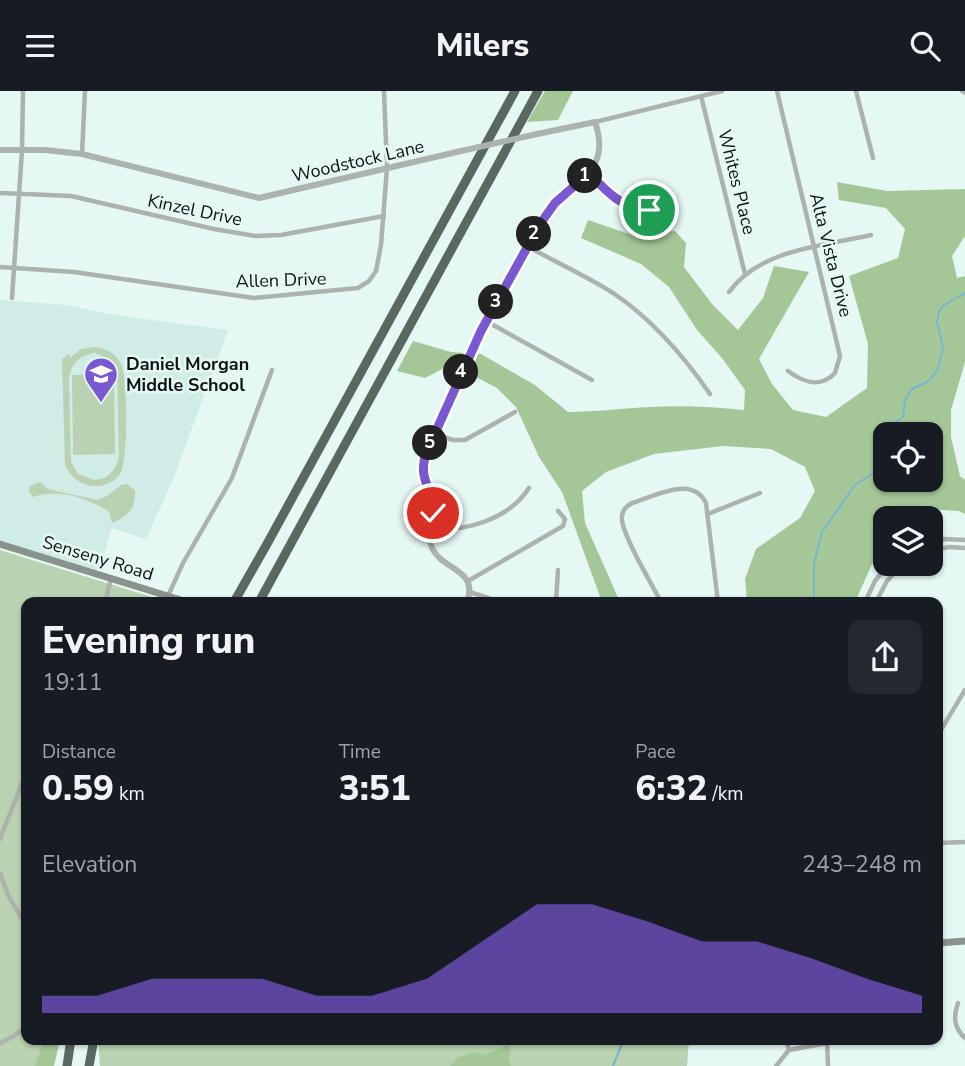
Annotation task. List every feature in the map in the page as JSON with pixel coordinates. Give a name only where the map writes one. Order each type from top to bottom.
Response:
[{"type":"highway","points":[[237,597],[515,91]]},
{"type":"highway","points":[[263,597],[538,91]]},
{"type":"highway","points":[[67,1066],[70,1045]]},
{"type":"highway","points":[[89,1066],[93,1045]]},
{"type":"main road","name":"Senseny Road","points":[[0,544],[171,597]]},
{"type":"main road","points":[[943,943],[965,941]]},
{"type":"street","points":[[12,297],[22,150],[23,91]]},
{"type":"street","points":[[82,154],[85,91]]},
{"type":"street","name":"Allen Drive","points":[[0,267],[74,272],[254,298],[351,291],[364,285],[376,271],[387,168],[384,91]]},
{"type":"street","name":"Woodstock Lane","points":[[0,150],[52,150],[82,154],[254,198],[722,91]]},
{"type":"street","name":"Alta Vista Drive","points":[[776,91],[837,339],[840,362],[831,377],[819,383],[807,382],[788,371]]},
{"type":"street","points":[[856,91],[873,158]]},
{"type":"street","name":"Whites Place","points":[[701,96],[745,274]]},
{"type":"street","points":[[468,597],[468,581],[436,554],[431,545],[433,506],[422,471],[424,459],[486,321],[527,246],[555,203],[589,173],[599,155],[600,140],[595,122]]},
{"type":"street","points":[[589,173],[619,201],[649,210]]},
{"type":"street","name":"Kinzel Drive","points":[[0,193],[71,196],[255,236],[281,235],[383,216]]},
{"type":"street","points":[[729,292],[745,274],[770,260],[871,235]]},
{"type":"street","points":[[527,246],[611,292],[638,311],[668,340],[710,394]]},
{"type":"street","points":[[486,321],[592,380]]},
{"type":"street","points":[[168,596],[183,563],[232,478],[272,370]]},
{"type":"street","points":[[434,434],[453,440],[464,440],[515,412]]},
{"type":"street","points":[[430,529],[459,529],[479,524],[509,508],[529,488]]},
{"type":"street","points":[[658,597],[625,533],[621,520],[623,511],[632,503],[687,488],[702,495],[706,503],[717,597]]},
{"type":"street","points":[[708,514],[760,493]]},
{"type":"street","points":[[468,581],[563,526],[565,519],[558,511]]},
{"type":"street","points":[[943,541],[965,540]]},
{"type":"street","points":[[943,548],[965,548]]},
{"type":"street","points":[[556,597],[558,570]]},
{"type":"street","points":[[867,597],[879,576]]},
{"type":"street","points":[[879,597],[892,576]]},
{"type":"street","points":[[106,597],[111,579]]},
{"type":"street","points":[[470,592],[485,597]]},
{"type":"street","points":[[943,727],[965,690]]},
{"type":"street","points":[[0,839],[21,786]]},
{"type":"street","points":[[943,843],[965,842]]},
{"type":"street","points":[[0,873],[9,897],[21,917]]},
{"type":"street","points":[[958,1003],[954,1019],[965,1038]]},
{"type":"street","points":[[0,1043],[21,1031]]},
{"type":"street","points":[[788,1045],[789,1050]]},
{"type":"street","points":[[776,1066],[789,1050],[810,1045]]},
{"type":"street","points":[[827,1045],[828,1066]]},
{"type":"shaded area","name":"Daniel Morgan Middle School","points":[[0,300],[67,305],[114,315],[228,330],[174,477],[146,539],[112,528],[99,571],[0,540]]},
{"type":"green space","points":[[545,91],[573,91],[558,120],[527,122]]},
{"type":"green space","points":[[837,182],[887,191],[965,189],[965,236],[952,256],[957,278],[965,276],[965,362],[951,410],[951,437],[960,476],[965,480],[965,514],[943,510],[943,506],[873,506],[873,562],[857,597],[747,597],[745,579],[756,549],[800,518],[815,491],[805,467],[771,449],[723,446],[654,454],[606,472],[582,491],[585,523],[618,597],[600,597],[562,492],[539,457],[516,407],[497,388],[448,366],[425,378],[397,371],[413,341],[451,352],[481,354],[535,385],[568,412],[674,406],[744,410],[745,390],[697,330],[669,287],[641,264],[581,238],[588,220],[632,235],[675,231],[686,243],[684,267],[712,304],[738,330],[763,298],[774,266],[809,272],[759,359],[772,384],[793,410],[826,417],[867,388],[868,344],[849,276],[898,258],[905,229],[886,208],[839,200]]},
{"type":"green space","points":[[95,347],[111,352],[121,364],[125,384],[125,452],[121,472],[115,479],[99,486],[82,483],[69,472],[65,464],[62,359],[69,354],[70,358],[81,349]],"holes":[[[95,353],[109,359],[117,372],[119,456],[111,473],[94,480],[78,474],[71,462],[69,378],[74,364],[85,356]]]},
{"type":"green space","points":[[114,374],[115,454],[73,455],[72,375]]},
{"type":"green space","points":[[40,482],[48,489],[97,500],[127,484],[135,490],[134,502],[127,514],[112,523],[109,512],[92,502],[62,494],[33,497],[29,491],[30,486]]},
{"type":"green space","points":[[0,550],[152,597],[21,597],[21,1045],[45,1045],[40,1066],[0,1066]]},
{"type":"green space","points":[[42,1045],[59,1045],[54,1066],[35,1066]]},
{"type":"green space","points":[[98,1045],[689,1045],[687,1066],[100,1066]]},
{"type":"green space","points":[[508,1045],[511,1066],[450,1066],[459,1057],[473,1052],[486,1055]]},
{"type":"waterway","points":[[814,597],[814,564],[822,532],[855,485],[880,469],[884,457],[882,431],[903,417],[905,400],[912,389],[929,381],[938,369],[943,348],[937,322],[939,311],[965,293]]},
{"type":"waterway","points":[[613,1066],[622,1045]]},
{"type":"place","name":"Daniel Morgan Middle School","points":[[101,404]]},
{"type":"route","points":[[433,513],[432,499],[422,471],[427,451],[481,331],[547,213],[589,173],[619,201],[649,210]]}]
